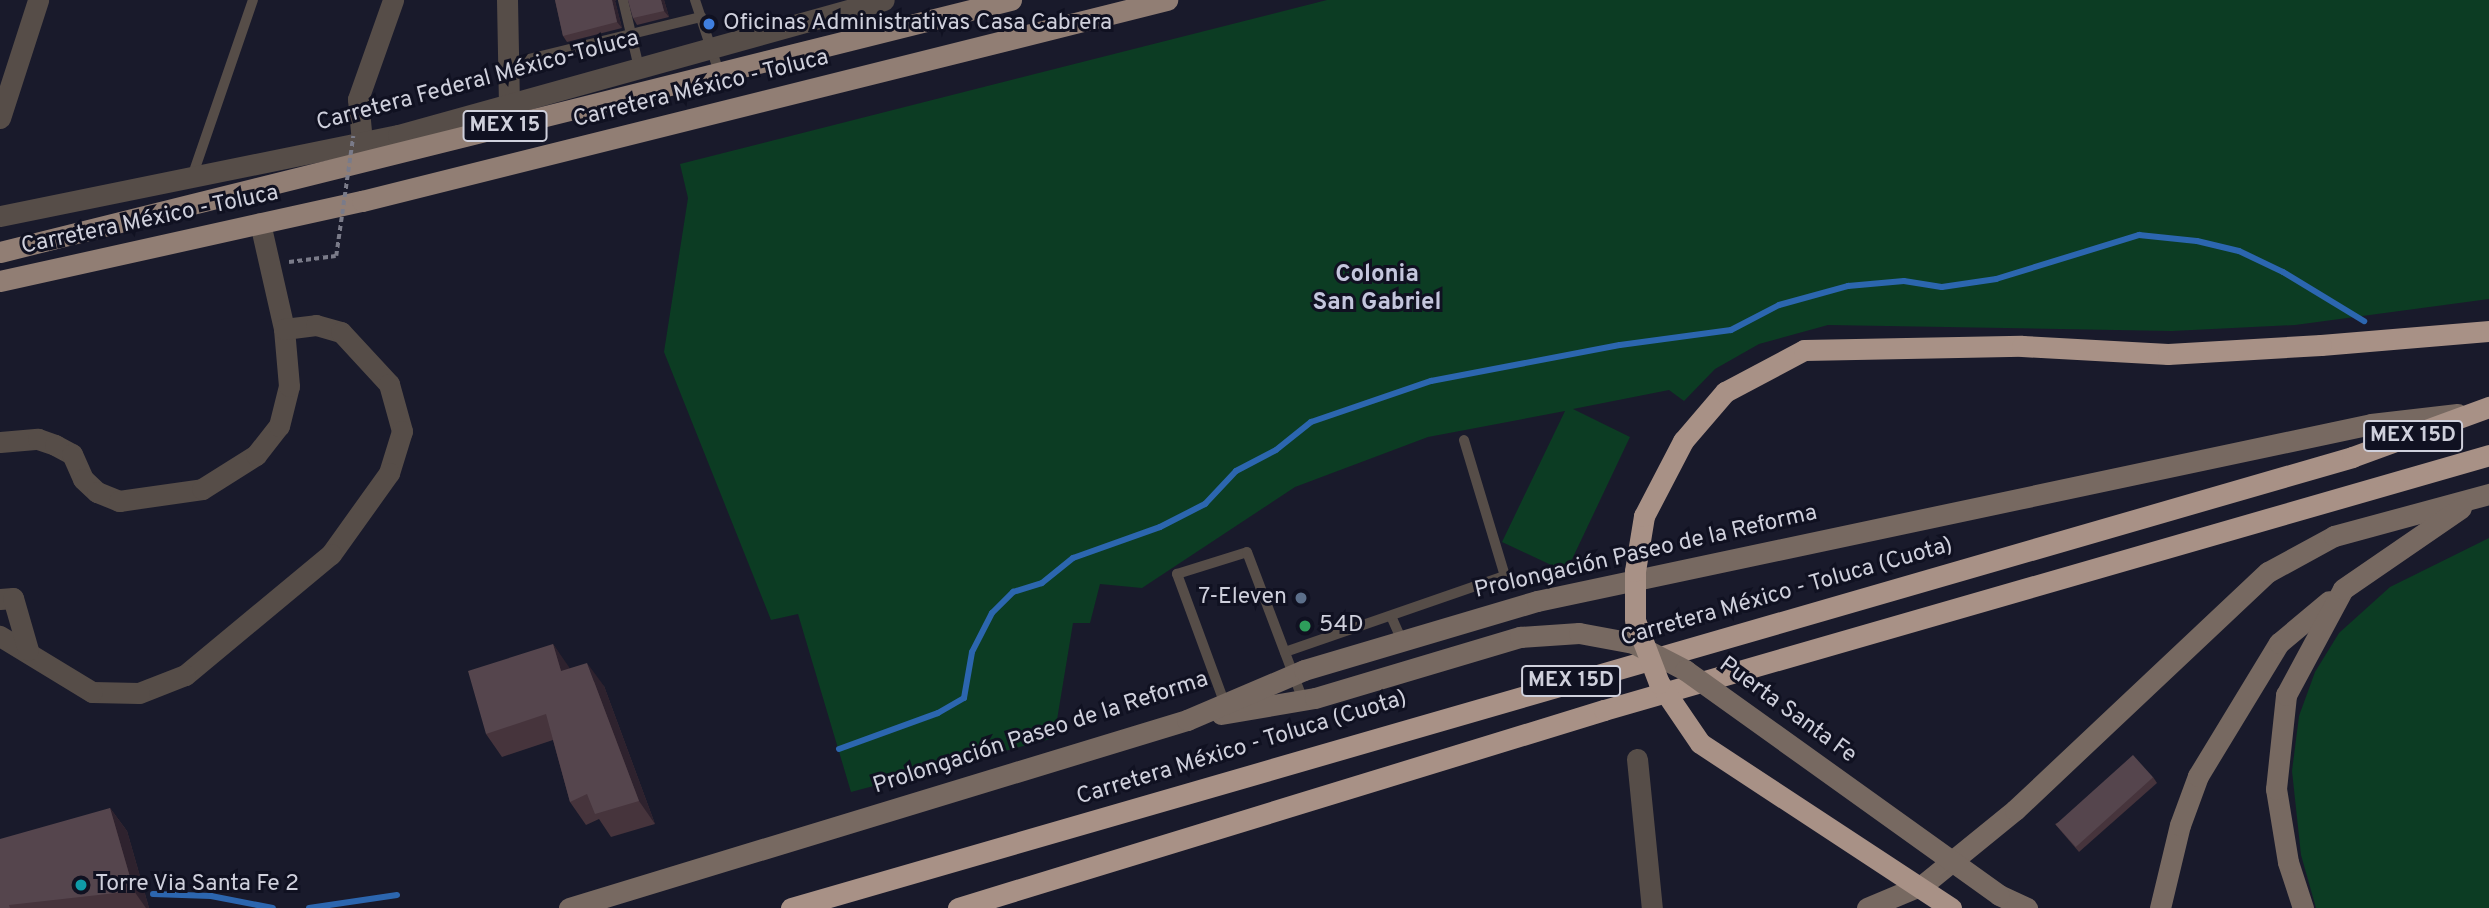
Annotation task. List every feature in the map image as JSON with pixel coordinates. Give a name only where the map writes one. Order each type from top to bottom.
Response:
[{"type":"highway","points":[[1951,908],[1700,743],[1659,683],[1635,620],[1635,570],[1644,516],[1683,441],[1725,392],[1804,350],[2022,346],[2168,354],[2489,331]]},
{"type":"highway","name":"Carretera México - Toluca (Cuota)","points":[[791,908],[2313,469],[2481,410]]},
{"type":"highway","name":"MEX 15D","points":[[958,908],[1604,710],[2489,455]]},
{"type":"main road","name":"Carretera México - Toluca","points":[[0,252],[1011,0]]},
{"type":"main road","name":"Carretera México - Toluca","points":[[0,281],[261,223],[1167,0]]},
{"type":"main road","name":"Prolongación Paseo de la Reforma","points":[[569,908],[1226,708],[1294,674],[1537,601],[2371,424],[2481,410]]},
{"type":"main road","points":[[2160,908],[2180,825],[2198,776],[2279,643],[2343,589],[2482,496]]},
{"type":"main road","points":[[1867,908],[1924,884],[2015,810],[2268,572],[2334,536],[2482,496]]},
{"type":"main road","points":[[2303,908],[2288,862],[2276,789],[2286,695],[2343,589]]},
{"type":"main road","name":"Puerta Santa Fe","points":[[1226,708],[1303,700],[1520,637],[1579,633],[1633,643],[1685,670],[1999,895],[2027,908]]},
{"type":"street","points":[[0,118],[38,0]]},
{"type":"street","points":[[357,139],[358,99],[393,0]]},
{"type":"street","points":[[507,0],[509,104]]},
{"type":"street","name":"Carretera Federal México-Toluca","points":[[0,216],[192,177],[509,104],[712,48],[840,7],[884,0]]},
{"type":"street","points":[[0,442],[38,439],[55,444],[72,454],[90,486],[119,501],[202,489],[256,455],[279,425],[289,386],[284,329],[261,223]]},
{"type":"street","points":[[0,636],[28,650],[92,692],[139,693],[185,675],[331,554],[389,473],[402,431],[389,384],[341,332],[316,325],[284,329]]},
{"type":"street","points":[[0,599],[13,598],[28,650]]},
{"type":"street","points":[[1637,759],[1652,908]]},
{"type":"lane","points":[[192,177],[253,0]]},
{"type":"lane","points":[[622,0],[646,90]]},
{"type":"lane","points":[[695,0],[719,72]]},
{"type":"lane","points":[[509,64],[632,36],[701,16]]},
{"type":"lane","points":[[1285,652],[1506,576],[1464,440]]},
{"type":"lane","points":[[1226,708],[1177,574],[1247,552],[1303,700]]},
{"type":"lane","points":[[1391,615],[1402,641]]},
{"type":"path","points":[[285,263],[336,256],[357,139]]},
{"type":"green space","points":[[1327,0],[2489,0],[2489,299],[2295,325],[2172,331],[1828,325],[1759,344],[1715,369],[1684,401],[1669,390],[1573,409],[1630,437],[1566,572],[1502,542],[1565,411],[1428,437],[1295,487],[1142,588],[1100,584],[1090,623],[1073,623],[1054,738],[851,792],[798,614],[771,620],[664,352],[688,198],[680,164]]},
{"type":"green space","points":[[2489,538],[2489,908],[2316,908],[2301,855],[2292,771],[2299,716],[2315,672],[2339,633],[2390,587]]},
{"type":"building","points":[[555,0],[612,0],[617,22],[563,36]]},
{"type":"building","points":[[628,0],[661,0],[664,11],[633,18]]},
{"type":"building","points":[[553,644],[561,671],[587,663],[639,801],[595,814],[587,794],[570,802],[546,714],[486,734],[468,671]]},
{"type":"building","points":[[2133,755],[2153,777],[2076,847],[2056,825]]},
{"type":"building","points":[[110,808],[134,891],[0,908],[0,839]]},
{"type":"waterway","points":[[839,749],[938,713],[964,698],[972,652],[992,613],[1013,592],[1042,583],[1073,558],[1160,527],[1205,504],[1236,471],[1276,450],[1311,422],[1431,381],[1620,345],[1731,330],[1779,305],[1848,286],[1904,281],[1942,287],[1996,279],[2139,235],[2197,241],[2239,251],[2283,272],[2364,321]]},
{"type":"waterway","points":[[153,894],[211,896],[273,908]]},
{"type":"waterway","points":[[309,908],[397,895]]},
{"type":"place","name":"Oficinas Administrativas Casa Cabrera","points":[[709,24]]},
{"type":"place","name":"7-Eleven","points":[[1301,598]]},
{"type":"place","name":"54D","points":[[1305,626]]},
{"type":"place","name":"Torre Via Santa Fe 2","points":[[81,885]]},
{"type":"district","name":"Colonia San Gabriel","points":[[1377,290]]}]
